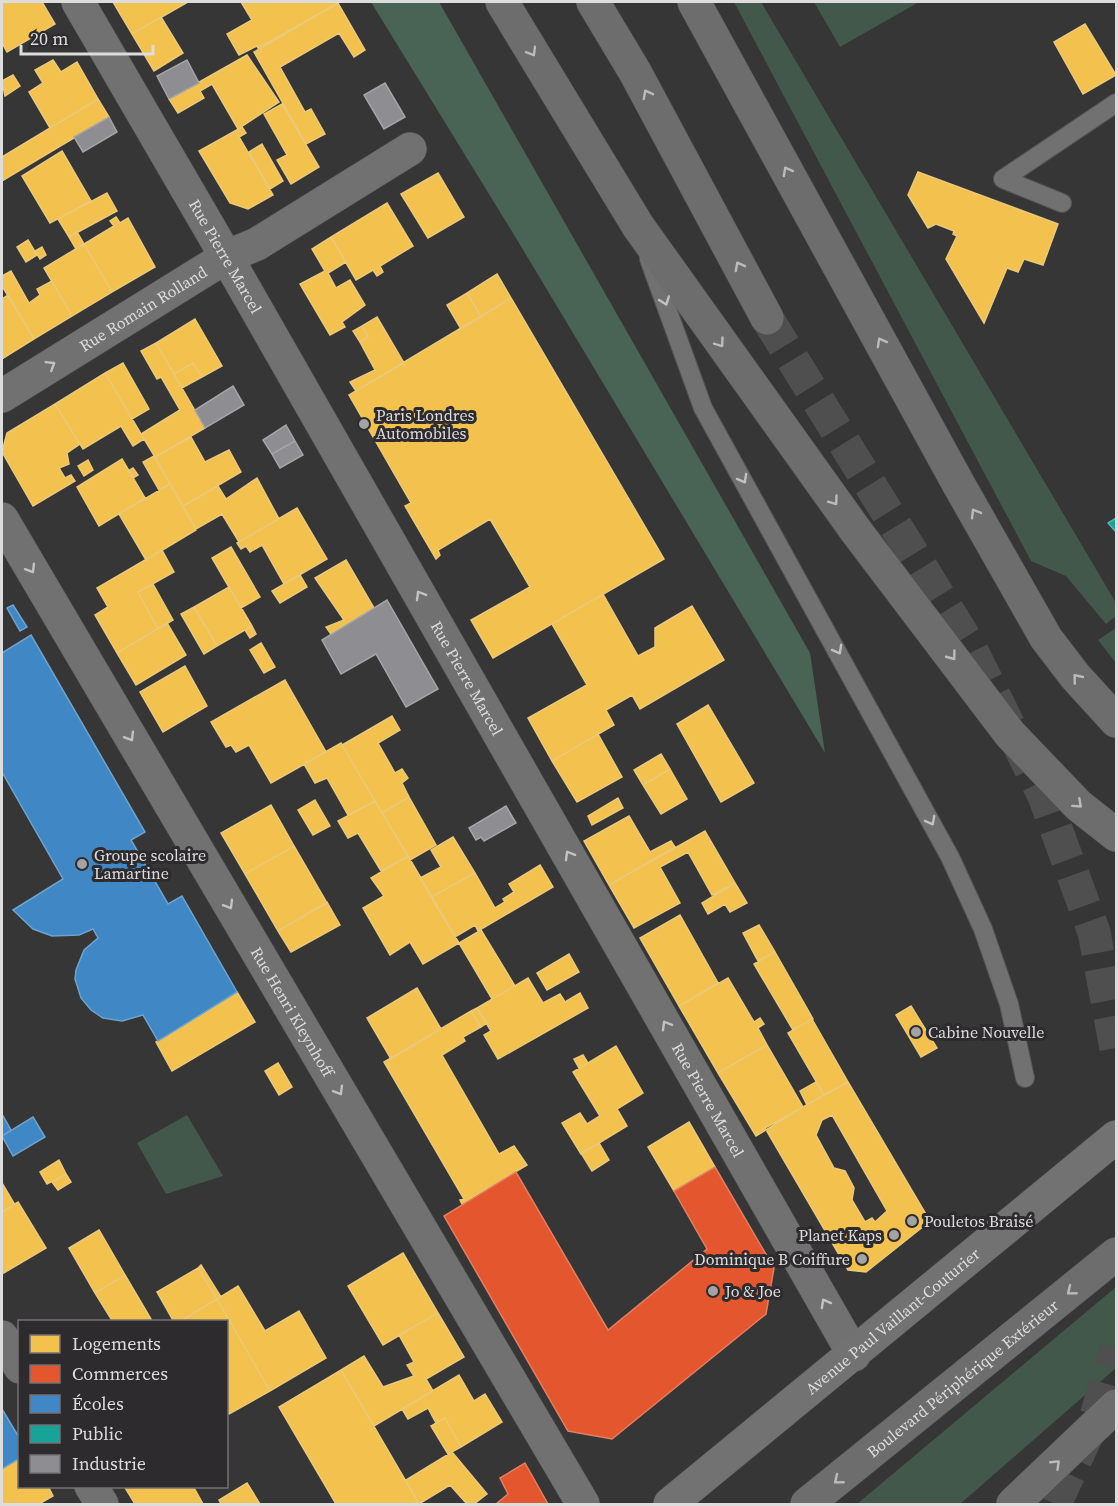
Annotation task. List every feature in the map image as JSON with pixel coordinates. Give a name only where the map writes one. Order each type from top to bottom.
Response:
[{"type":"highway","points":[[502,2],[638,226],[856,531],[1010,734],[1078,805],[1116,836]]},
{"type":"highway","points":[[593,2],[635,72],[767,318]]},
{"type":"highway","points":[[694,2],[959,485],[1046,638],[1075,676],[1116,721]]},
{"type":"highway","name":"Boulevard Périphérique Extérieur","points":[[807,1504],[1116,1254]]},
{"type":"highway","points":[[1013,1504],[1116,1406]]},
{"type":"main road","name":"Avenue Paul Vaillant-Couturier","points":[[670,1504],[854,1355],[1116,1137]]},
{"type":"street","name":"Rue Pierre Marcel","points":[[78,2],[854,1355]]},
{"type":"street","name":"Rue Romain Rolland","points":[[2,396],[226,257],[257,244],[410,149]]},
{"type":"street","name":"Rue Henri Kleynhoff","points":[[2,519],[583,1504]]},
{"type":"street","points":[[2,1337],[18,1364]]},
{"type":"street","points":[[92,1488],[102,1504]]},
{"type":"lane","points":[[1062,203],[1003,179],[1116,103]]},
{"type":"lane","points":[[638,226],[703,408],[899,760],[969,898],[983,929],[1009,1004],[1025,1078]]},
{"type":"green space","points":[[371,2],[439,2],[810,653],[825,753],[516,238]]},
{"type":"green space","points":[[734,2],[761,2],[1116,603],[1116,616],[1106,624],[1066,576],[1031,561]]},
{"type":"green space","points":[[814,2],[919,2],[840,47]]},
{"type":"green space","points":[[1116,628],[1116,663],[1098,640]]},
{"type":"green space","points":[[187,1115],[223,1176],[166,1194],[137,1143]]},
{"type":"green space","points":[[1116,1287],[1116,1368],[960,1504],[857,1504]]},
{"type":"building: Logements","points":[[42,2],[55,24],[7,52],[2,43],[2,3]]},
{"type":"building: Logements","points":[[113,2],[188,2],[132,34]]},
{"type":"building: Logements","points":[[241,2],[338,3],[258,48],[257,46],[239,55],[227,34],[252,20]]},
{"type":"building: Logements","points":[[338,3],[365,50],[354,57],[339,33],[280,67],[305,112],[311,109],[325,134],[306,144],[254,52]]},
{"type":"building: Logements","points":[[161,17],[183,53],[154,71],[132,34]]},
{"type":"building: Logements","points":[[1085,24],[1116,75],[1083,94],[1054,42]]},
{"type":"building: Logements","points":[[247,55],[279,102],[238,129],[212,84],[200,91],[204,98],[178,113],[169,99]]},
{"type":"building: Logements","points":[[53,60],[61,72],[77,62],[98,99],[50,128],[29,92],[43,83],[35,70]]},
{"type":"building: Logements","points":[[13,75],[20,86],[5,96],[2,81]]},
{"type":"building: Logements","points":[[98,99],[109,117],[2,181],[2,157]]},
{"type":"building: Logements","points":[[282,104],[319,167],[291,184],[277,160],[287,155],[264,114]]},
{"type":"building: Logements","points":[[242,127],[246,133],[239,137],[273,195],[248,209],[230,203],[199,151]]},
{"type":"building: Logements","points":[[262,144],[283,181],[270,189],[249,152]]},
{"type":"building: Logements","points":[[62,151],[91,201],[50,223],[22,176]]},
{"type":"building: Logements","points":[[918,172],[1058,224],[1043,265],[1024,259],[1018,272],[1007,268],[984,323],[946,259],[957,236],[953,234],[954,231],[936,224],[928,228],[908,195]]},
{"type":"building: Logements","points":[[438,173],[464,217],[428,238],[401,194]]},
{"type":"building: Logements","points":[[107,193],[117,211],[69,237],[58,219]]},
{"type":"building: Logements","points":[[387,203],[413,246],[380,266],[383,272],[377,276],[373,270],[356,280],[331,237]]},
{"type":"building: Logements","points":[[116,217],[120,223],[128,218],[155,267],[112,292],[84,244],[114,226],[110,221]]},
{"type":"building: Logements","points":[[77,232],[84,244],[76,249],[69,237]]},
{"type":"building: Logements","points":[[331,237],[346,262],[328,273],[336,288],[350,280],[365,305],[342,322],[345,327],[330,335],[300,284],[325,271],[312,249]]},
{"type":"building: Logements","points":[[28,240],[37,255],[26,262],[17,247]]},
{"type":"building: Logements","points":[[84,244],[112,292],[72,316],[44,268]]},
{"type":"building: Logements","points":[[42,247],[46,255],[40,259],[35,251]]},
{"type":"building: Logements","points":[[11,271],[29,303],[40,295],[37,289],[52,281],[72,316],[34,339],[2,286],[2,276]]},
{"type":"building: Logements","points":[[497,274],[511,298],[481,317],[467,293]]},
{"type":"building: Logements","points":[[467,293],[481,317],[461,329],[447,305]]},
{"type":"building: Logements","points":[[8,295],[34,339],[2,359],[2,299]]},
{"type":"building: Logements","points":[[511,298],[664,559],[493,658],[471,620],[530,587],[490,519],[438,550],[440,555],[436,559],[405,506],[411,503],[349,395]]},
{"type":"building: Logements","points":[[377,317],[404,363],[356,391],[350,382],[375,370],[360,342],[368,337],[362,326]]},
{"type":"building: Logements","points":[[195,319],[222,366],[202,377],[193,363],[174,374],[156,343]]},
{"type":"building: Logements","points":[[362,326],[368,337],[360,342],[353,331]]},
{"type":"building: Logements","points":[[156,343],[205,428],[155,457],[141,434],[180,410],[161,377],[157,379],[141,351]]},
{"type":"building: Logements","points":[[123,363],[149,409],[132,419],[105,373]]},
{"type":"building: Logements","points":[[193,363],[202,377],[182,388],[174,374]]},
{"type":"building: Logements","points":[[105,373],[144,439],[133,446],[121,426],[83,449],[55,404]]},
{"type":"building: Logements","points":[[55,404],[80,444],[67,453],[69,464],[59,468],[65,478],[71,475],[75,481],[33,506],[2,452],[7,433]]},
{"type":"building: Logements","points":[[191,437],[205,462],[229,450],[241,472],[183,506],[155,457]]},
{"type":"building: Logements","points":[[154,456],[170,484],[159,490],[143,462]]},
{"type":"building: Logements","points":[[122,459],[145,498],[99,526],[77,487]]},
{"type":"building: Logements","points":[[88,460],[93,470],[84,476],[78,466]]},
{"type":"building: Logements","points":[[133,468],[138,475],[133,478],[128,471]]},
{"type":"building: Logements","points":[[257,478],[279,519],[239,542],[222,514],[196,529],[183,506],[218,486],[226,499]]},
{"type":"building: Logements","points":[[170,484],[196,530],[146,560],[119,514]]},
{"type":"building: Logements","points":[[297,508],[327,559],[284,584],[262,545],[250,552],[246,546],[241,549],[237,543]]},
{"type":"building: Logements","points":[[231,547],[260,597],[241,608],[212,558]]},
{"type":"building: Logements","points":[[162,550],[174,572],[138,592],[158,629],[117,653],[95,615],[108,607],[97,588]]},
{"type":"building: Logements","points":[[346,560],[374,608],[331,634],[326,627],[344,620],[315,578]]},
{"type":"building: Logements","points":[[300,575],[307,587],[280,603],[272,591]]},
{"type":"building: Logements","points":[[153,584],[173,620],[158,629],[138,592]]},
{"type":"building: Logements","points":[[229,587],[252,626],[217,646],[194,607]]},
{"type":"building: Logements","points":[[603,594],[638,656],[655,647],[655,628],[692,606],[724,660],[640,709],[632,695],[606,710],[614,725],[552,761],[528,718],[587,685],[552,624]]},
{"type":"building: Logements","points":[[194,607],[217,646],[204,654],[181,614]]},
{"type":"building: Logements","points":[[167,623],[186,655],[136,685],[117,653]]},
{"type":"building: Logements","points":[[252,626],[256,634],[250,638],[245,630]]},
{"type":"building: Logements","points":[[261,643],[275,667],[264,673],[250,650]]},
{"type":"building: Logements","points":[[185,666],[207,706],[163,732],[140,692]]},
{"type":"building: Logements","points":[[285,680],[326,752],[271,783],[249,745],[236,752],[231,745],[226,747],[211,722]]},
{"type":"building: Logements","points":[[708,705],[754,783],[721,802],[677,724]]},
{"type":"building: Logements","points":[[392,716],[400,730],[378,743],[395,773],[402,769],[408,778],[402,783],[409,797],[382,813],[342,745]]},
{"type":"building: Logements","points":[[598,734],[622,777],[577,802],[552,761]]},
{"type":"building: Logements","points":[[341,743],[375,801],[348,815],[327,778],[315,783],[304,764]]},
{"type":"building: Logements","points":[[661,754],[670,769],[643,785],[634,770]]},
{"type":"building: Logements","points":[[670,769],[687,799],[661,814],[643,785]]},
{"type":"building: Logements","points":[[409,797],[436,845],[410,860],[382,813]]},
{"type":"building: Logements","points":[[618,798],[623,808],[592,825],[588,816]]},
{"type":"building: Logements","points":[[315,800],[330,826],[313,835],[298,810]]},
{"type":"building: Logements","points":[[375,801],[408,856],[381,871],[358,833],[348,838],[338,821]]},
{"type":"building: Logements","points":[[271,805],[294,846],[245,874],[221,833]]},
{"type":"building: Logements","points":[[629,816],[650,852],[671,841],[675,847],[609,885],[584,841]]},
{"type":"building: Logements","points":[[705,831],[735,883],[712,895],[688,852],[660,867],[680,903],[634,928],[609,885]]},
{"type":"building: Logements","points":[[453,837],[475,873],[431,897],[420,878],[441,867],[431,850]]},
{"type":"building: Logements","points":[[294,846],[327,903],[278,931],[245,874]]},
{"type":"building: Logements","points":[[408,856],[459,943],[423,964],[410,942],[390,955],[363,908],[384,896],[371,878]]},
{"type":"building: Logements","points":[[540,865],[553,887],[478,931],[475,925],[455,937],[431,897],[475,873],[495,908],[505,902],[503,899],[514,892],[509,884]]},
{"type":"building: Logements","points":[[735,883],[747,903],[730,912],[725,904],[708,914],[702,903]]},
{"type":"building: Logements","points":[[327,902],[340,925],[291,952],[278,931]]},
{"type":"building: Logements","points":[[680,915],[718,983],[679,1006],[640,938]]},
{"type":"building: Logements","points":[[759,925],[775,952],[758,961],[743,933]]},
{"type":"building: Logements","points":[[481,930],[515,986],[492,999],[459,943]]},
{"type":"building: Logements","points":[[775,952],[813,1019],[793,1030],[754,964]]},
{"type":"building: Logements","points":[[569,954],[579,972],[547,990],[537,973]]},
{"type":"building: Logements","points":[[528,978],[543,1003],[560,994],[565,1002],[580,993],[588,1008],[498,1059],[484,1035],[491,1031],[477,1008]]},
{"type":"building: Logements","points":[[728,978],[754,1022],[760,1018],[764,1024],[758,1028],[767,1045],[718,1073],[679,1006]]},
{"type":"building: Logements","points":[[417,988],[441,1029],[391,1059],[367,1018]]},
{"type":"building: Logements","points":[[237,992],[255,1022],[172,1071],[156,1042]]},
{"type":"building: Logements","name":"Cabine Nouvelle","points":[[911,1006],[937,1048],[921,1057],[896,1015]]},
{"type":"building: Logements","points":[[477,1008],[487,1023],[481,1027],[471,1011]]},
{"type":"building: Logements","points":[[471,1011],[481,1027],[463,1037],[465,1041],[442,1055],[499,1154],[514,1146],[527,1165],[462,1204],[460,1200],[464,1199],[384,1062]]},
{"type":"building: Logements","points":[[812,1019],[848,1082],[824,1095],[788,1033]]},
{"type":"building: Logements","points":[[767,1045],[803,1107],[756,1136],[718,1073]]},
{"type":"building: Logements","points":[[616,1046],[643,1093],[617,1109],[627,1126],[581,1154],[562,1123],[580,1113],[587,1124],[600,1116],[573,1072]]},
{"type":"building: Logements","points":[[583,1055],[588,1063],[579,1068],[574,1059]]},
{"type":"building: Logements","points":[[278,1063],[292,1087],[279,1095],[265,1071]]},
{"type":"building: Logements","points":[[816,1082],[824,1095],[807,1105],[800,1091]]},
{"type":"building: Logements","points":[[848,1082],[930,1221],[866,1272],[848,1270],[765,1128]],"holes":[[[832,1115],[887,1211],[875,1222],[872,1218],[865,1222],[852,1200],[854,1188],[845,1171],[834,1168],[816,1135],[822,1120]]]},
{"type":"building: Logements","points":[[689,1122],[715,1167],[674,1191],[648,1147]]},
{"type":"building: Logements","points":[[599,1143],[609,1160],[592,1171],[581,1153]]},
{"type":"building: Logements","points":[[59,1160],[66,1174],[47,1184],[40,1172]]},
{"type":"building: Logements","points":[[66,1174],[71,1182],[58,1190],[52,1182]]},
{"type":"building: Logements","points":[[2,1183],[15,1205],[2,1212]]},
{"type":"building: Logements","points":[[18,1202],[46,1248],[2,1274],[2,1212]]},
{"type":"building: Logements","points":[[99,1230],[125,1275],[95,1293],[69,1248]]},
{"type":"building: Logements","points":[[403,1253],[438,1313],[383,1345],[348,1286]]},
{"type":"building: Logements","points":[[201,1265],[221,1297],[217,1299],[198,1268]]},
{"type":"building: Logements","points":[[198,1268],[217,1299],[182,1320],[173,1320],[157,1292]]},
{"type":"building: Logements","points":[[125,1275],[151,1319],[112,1320],[95,1293]]},
{"type":"building: Logements","points":[[238,1286],[265,1331],[299,1311],[326,1358],[270,1391],[217,1299]]},
{"type":"building: Logements","points":[[217,1299],[270,1391],[229,1414],[228,1320],[182,1320]]},
{"type":"building: Logements","points":[[438,1313],[464,1357],[426,1379],[433,1391],[374,1426],[341,1370],[364,1356],[383,1387],[414,1376],[407,1365],[414,1362],[399,1335]]},
{"type":"building: Logements","points":[[341,1370],[418,1502],[413,1504],[336,1504],[279,1407]]},
{"type":"building: Logements","points":[[459,1375],[474,1401],[485,1394],[502,1422],[461,1447],[445,1418],[436,1423],[428,1408],[408,1419],[402,1409]]},
{"type":"building: Logements","points":[[445,1418],[461,1447],[448,1454],[431,1426]]},
{"type":"building: Logements","points":[[452,1452],[487,1494],[474,1504],[467,1504],[450,1485],[419,1504],[406,1480]]},
{"type":"building: Logements","points":[[18,1459],[18,1488],[49,1488],[53,1496],[39,1504],[2,1504],[2,1469]]},
{"type":"building: Logements","points":[[247,1483],[260,1504],[221,1504],[219,1500]]},
{"type":"building: Logements","points":[[125,1488],[194,1488],[203,1504],[135,1504]]},
{"type":"building: Commerces","name":"Jo & Joe","points":[[715,1167],[774,1268],[766,1314],[612,1439],[568,1431],[444,1216],[516,1172],[608,1330],[707,1249],[674,1191]]},
{"type":"building: Commerces","points":[[525,1463],[548,1504],[496,1504],[508,1494],[500,1478]]},
{"type":"building: Écoles","points":[[13,605],[27,627],[20,631],[7,608]]},
{"type":"building: Écoles","name":"Groupe scolaire Lamartine","points":[[31,635],[145,832],[131,840],[168,904],[182,896],[237,992],[158,1041],[143,1015],[122,1021],[103,1018],[91,1010],[81,998],[75,979],[76,970],[84,950],[98,938],[93,929],[79,935],[52,936],[33,929],[13,910],[63,879],[2,772],[2,653]]},
{"type":"building: Écoles","points":[[2,1114],[11,1130],[2,1136]]},
{"type":"building: Écoles","points":[[33,1117],[45,1137],[13,1156],[2,1136]]},
{"type":"building: Écoles","points":[[2,1409],[18,1436],[18,1459],[2,1469]]},
{"type":"building: Public","points":[[1116,518],[1116,532],[1108,523]]},
{"type":"building: Industrie","points":[[187,60],[199,83],[169,99],[157,76]]},
{"type":"building: Industrie","points":[[385,83],[405,117],[384,129],[364,95]]},
{"type":"building: Industrie","points":[[109,117],[117,132],[83,152],[74,137]]},
{"type":"building: Industrie","points":[[233,386],[244,405],[205,428],[195,410]]},
{"type":"building: Industrie","points":[[286,425],[295,441],[272,454],[263,440]]},
{"type":"building: Industrie","points":[[295,441],[303,455],[280,468],[272,454]]},
{"type":"building: Industrie","points":[[387,600],[438,689],[406,707],[376,654],[341,674],[322,640]]},
{"type":"building: Industrie","points":[[506,806],[516,823],[484,841],[481,837],[476,840],[469,828]]},
{"type":"tunnel","points":[[767,318],[968,643],[1044,796],[1094,932],[1116,1048]]},
{"type":"tunnel","points":[[1055,1504],[1096,1416],[1116,1349]]},
{"type":"place","name":"Paris Londres Automobiles","points":[[364,424]]},
{"type":"place","name":"Groupe scolaire Lamartine","points":[[82,864]]},
{"type":"place","name":"Cabine Nouvelle","points":[[916,1032]]},
{"type":"place","name":"Pouletos Braisé","points":[[912,1221]]},
{"type":"place","name":"Planet Kaps","points":[[894,1235]]},
{"type":"place","name":"Dominique B Coiffure","points":[[862,1259]]},
{"type":"place","name":"Jo & Joe","points":[[713,1291]]}]
